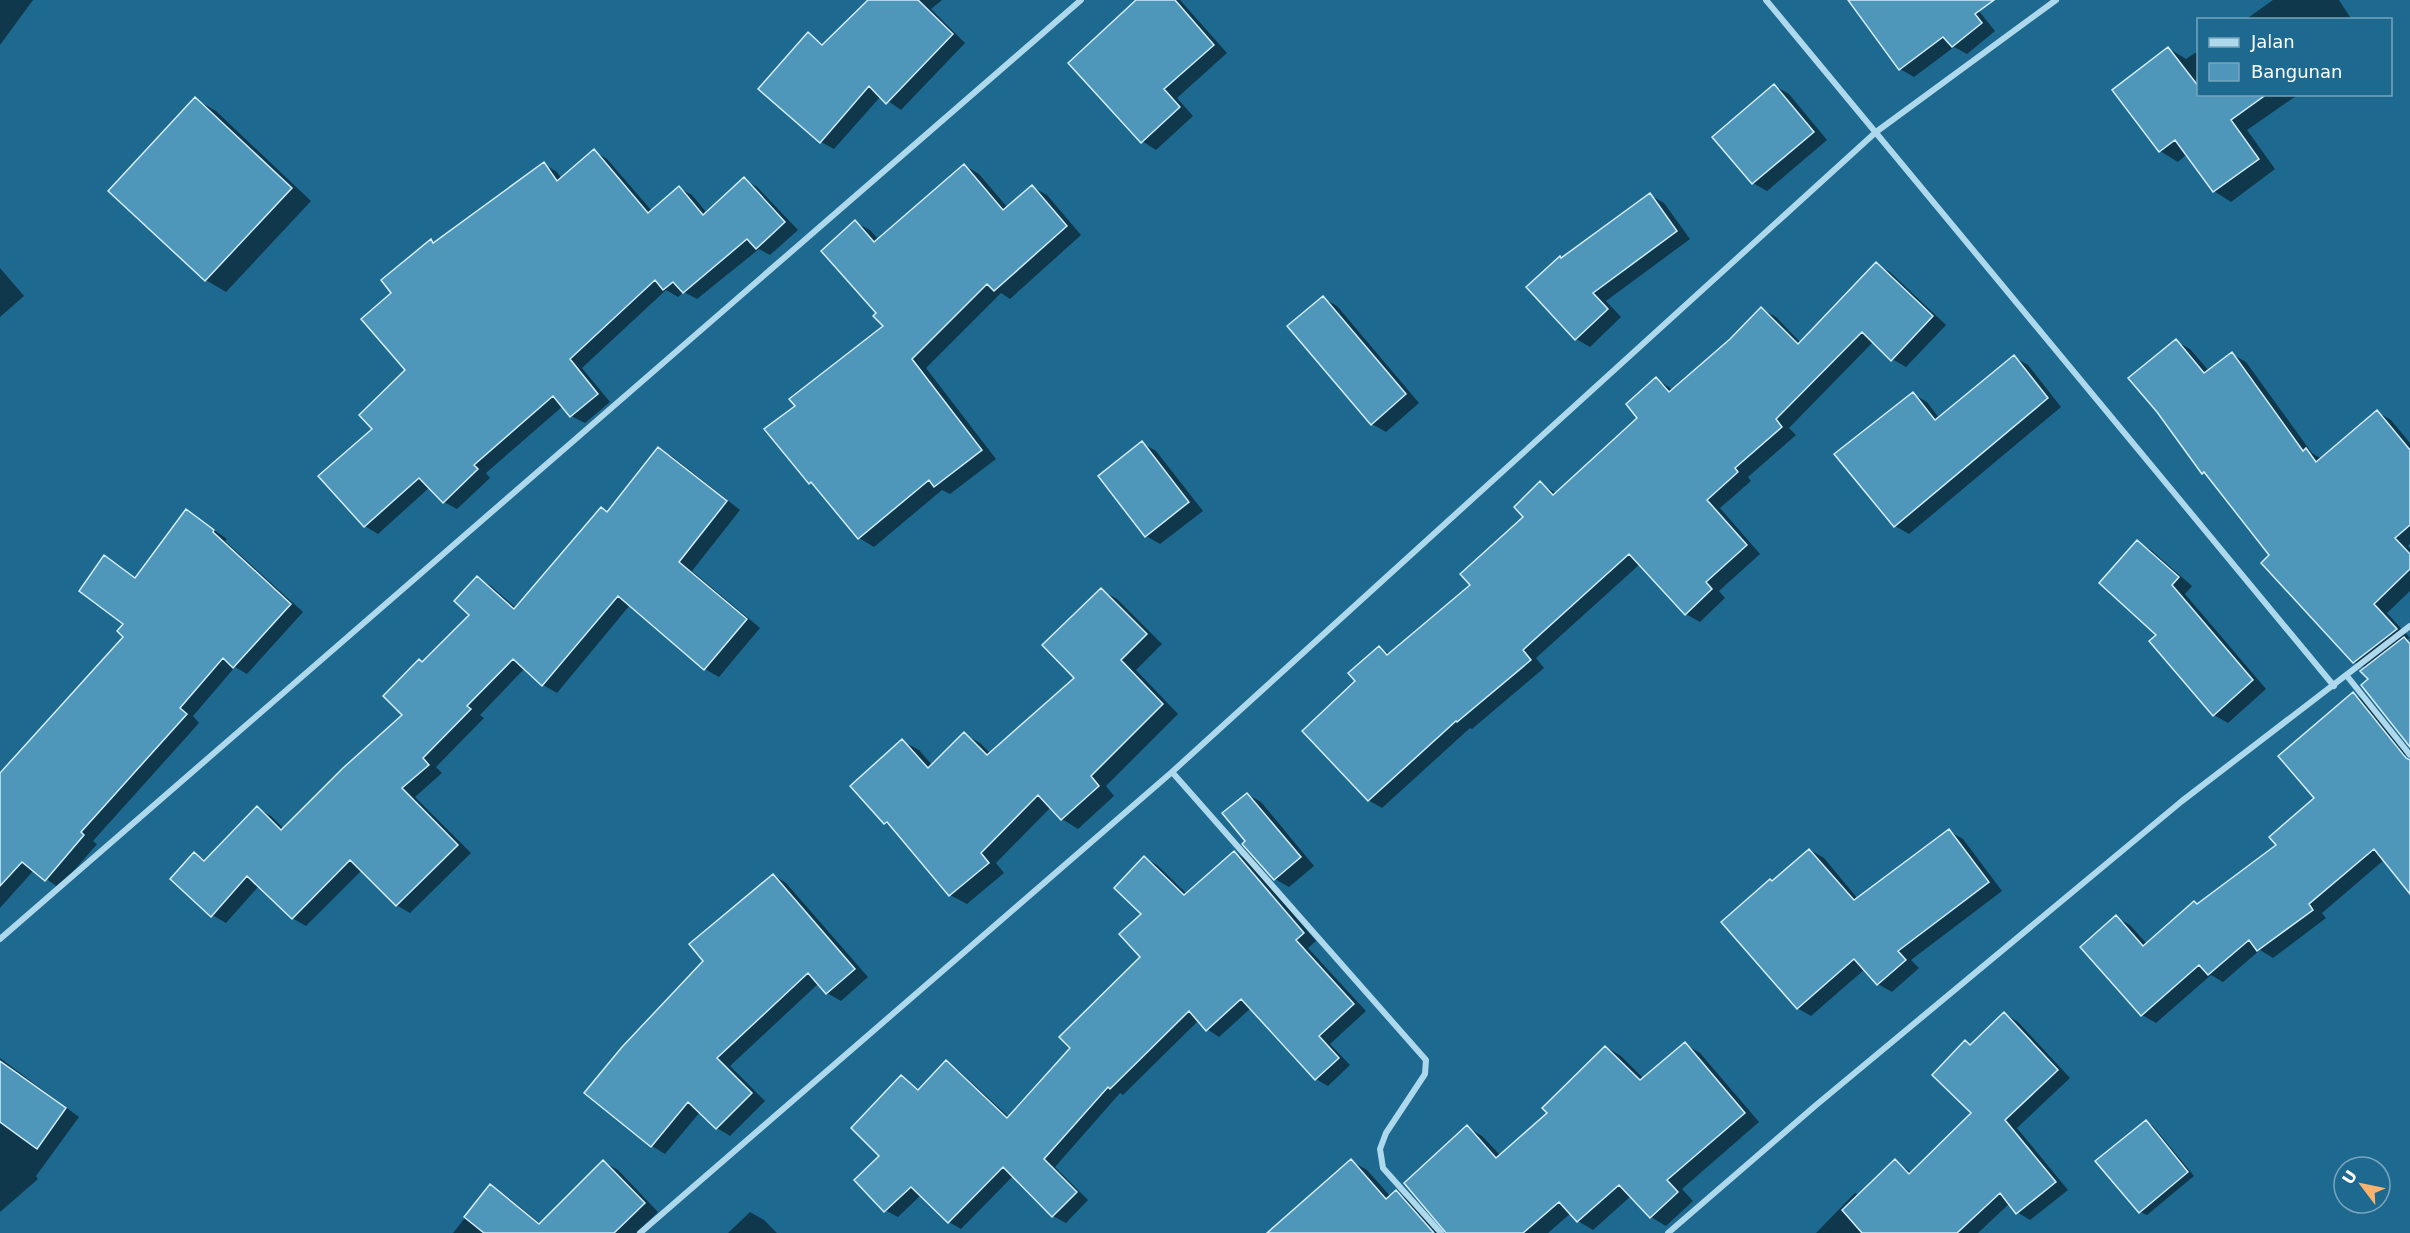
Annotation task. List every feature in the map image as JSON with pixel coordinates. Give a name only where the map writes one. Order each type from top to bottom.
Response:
[{"type":"street","points":[[0,939],[1081,0]]},
{"type":"street","points":[[1766,0],[2334,686]]},
{"type":"street","points":[[640,1233],[1172,772],[1876,132],[2056,0]]},
{"type":"street","points":[[1668,1233],[1815,1107],[2182,801],[2348,676],[2410,626]]},
{"type":"street","points":[[2348,676],[2410,755]]},
{"type":"street","points":[[1172,772],[1426,1060],[1425,1074],[1386,1133],[1380,1149],[1383,1168],[1441,1233]]},
{"type":"building","points":[[868,0],[918,0],[953,34],[886,104],[869,86],[820,143],[758,89],[808,32],[822,45]]},
{"type":"building","points":[[1136,0],[1175,0],[1214,45],[1164,89],[1180,107],[1141,143],[1068,63]]},
{"type":"building","points":[[1848,0],[1994,0],[1975,14],[1982,23],[1952,47],[1943,37],[1899,70]]},
{"type":"building","points":[[2168,47],[2197,84],[2197,96],[2264,96],[2231,120],[2259,159],[2213,192],[2175,140],[2159,152],[2112,90]]},
{"type":"building","points":[[1774,84],[1814,132],[1752,184],[1712,137]]},
{"type":"building","points":[[195,97],[292,188],[205,281],[108,191]]},
{"type":"building","points":[[594,149],[648,213],[679,186],[703,215],[744,177],[785,222],[756,249],[747,239],[683,293],[673,282],[663,290],[655,280],[570,359],[598,394],[570,417],[553,396],[474,465],[478,469],[443,503],[419,478],[364,527],[318,476],[372,429],[359,415],[405,370],[361,319],[391,293],[381,280],[431,239],[433,243],[544,162],[557,181]]},
{"type":"building","points":[[964,164],[1003,210],[1032,185],[1067,226],[994,291],[987,284],[912,359],[982,450],[934,487],[929,480],[858,539],[764,429],[795,406],[789,399],[883,326],[873,316],[876,313],[821,251],[855,220],[874,242]]},
{"type":"building","points":[[1650,193],[1677,231],[1593,293],[1608,309],[1575,340],[1526,287],[1560,256],[1561,258]]},
{"type":"building","points":[[1876,262],[1933,316],[1891,361],[1862,332],[1776,419],[1782,427],[1735,468],[1738,472],[1707,500],[1747,545],[1706,582],[1712,589],[1685,615],[1629,554],[1523,650],[1531,660],[1456,721],[1368,801],[1302,731],[1355,681],[1348,673],[1379,646],[1387,655],[1470,585],[1460,574],[1523,517],[1514,507],[1540,481],[1553,495],[1637,418],[1626,404],[1656,377],[1669,392],[1730,339],[1761,307],[1798,344]]},
{"type":"building","points":[[1323,296],[1406,394],[1371,425],[1287,326]]},
{"type":"building","points":[[2176,339],[2204,373],[2232,352],[2303,451],[2306,448],[2316,462],[2377,410],[2410,450],[2410,525],[2395,538],[2410,554],[2410,569],[2374,604],[2397,629],[2353,663],[2261,563],[2269,555],[2204,472],[2202,474],[2157,412],[2128,378]]},
{"type":"building","points":[[2014,355],[2048,398],[1894,527],[1834,454],[1913,392],[1935,420]]},
{"type":"building","points":[[1142,441],[1189,502],[1145,537],[1098,476]]},
{"type":"building","points":[[658,447],[727,501],[679,562],[747,619],[704,670],[618,596],[542,686],[513,659],[467,706],[471,709],[423,758],[429,765],[402,788],[458,845],[396,906],[350,860],[292,919],[247,876],[211,917],[170,879],[194,852],[204,861],[257,806],[281,830],[343,768],[402,715],[383,696],[419,659],[422,662],[469,615],[454,601],[477,576],[514,609],[601,507],[607,512]]},
{"type":"building","points":[[186,509],[214,530],[213,532],[291,604],[233,668],[223,658],[180,708],[187,714],[81,832],[84,835],[45,881],[22,862],[0,886],[0,773],[123,637],[117,631],[123,624],[79,591],[104,555],[135,578]]},
{"type":"building","points":[[2137,540],[2179,577],[2172,585],[2253,680],[2213,716],[2149,641],[2156,635],[2099,583]]},
{"type":"building","points":[[1101,588],[1147,634],[1121,660],[1163,704],[1091,776],[1099,786],[1061,820],[1038,795],[981,853],[989,863],[949,896],[887,822],[884,824],[850,786],[902,739],[928,768],[964,732],[987,755],[1074,678],[1042,645]]},
{"type":"building","points":[[2404,637],[2410,644],[2410,747],[2361,685],[2368,679],[2360,671]]},
{"type":"building","points":[[2353,692],[2410,760],[2410,894],[2374,849],[2309,904],[2313,910],[2257,951],[2249,940],[2208,975],[2199,965],[2141,1016],[2080,947],[2116,915],[2143,946],[2194,901],[2197,904],[2276,845],[2269,837],[2314,798],[2278,756]]},
{"type":"building","points":[[1247,793],[1301,857],[1274,880],[1242,844],[1245,841],[1222,813]]},
{"type":"building","points":[[1949,829],[1989,882],[1898,951],[1906,960],[1877,985],[1854,959],[1797,1009],[1721,922],[1770,879],[1772,881],[1809,849],[1854,900]]},
{"type":"building","points":[[1234,851],[1304,933],[1296,940],[1354,1004],[1319,1036],[1339,1058],[1315,1080],[1241,999],[1206,1031],[1189,1011],[1110,1089],[1108,1087],[1044,1159],[1077,1192],[1052,1217],[1003,1167],[948,1223],[911,1187],[884,1212],[854,1180],[879,1156],[851,1128],[901,1075],[918,1090],[946,1060],[1007,1118],[1070,1048],[1059,1037],[1140,957],[1119,934],[1141,914],[1114,888],[1144,856],[1184,895]]},
{"type":"building","points":[[773,874],[855,969],[826,994],[808,973],[717,1058],[752,1093],[716,1129],[688,1102],[651,1147],[584,1093],[622,1047],[703,961],[689,944]]},
{"type":"building","points":[[2004,1012],[2058,1070],[2005,1120],[2056,1182],[2016,1214],[2000,1193],[1957,1233],[1862,1233],[1842,1210],[1895,1159],[1909,1174],[1971,1113],[1932,1075],[1965,1040],[1970,1045]]},
{"type":"building","points":[[1685,1042],[1745,1113],[1667,1180],[1678,1192],[1650,1218],[1619,1185],[1577,1222],[1559,1202],[1523,1233],[1446,1233],[1404,1183],[1467,1125],[1496,1158],[1547,1113],[1542,1108],[1605,1046],[1640,1080]]},
{"type":"building","points":[[0,1061],[66,1108],[37,1149],[0,1122]]},
{"type":"building","points":[[2146,1120],[2188,1172],[2139,1213],[2095,1161]]},
{"type":"building","points":[[1351,1159],[1386,1199],[1396,1190],[1434,1233],[1267,1233]]},
{"type":"building","points":[[603,1160],[645,1203],[614,1233],[484,1233],[464,1217],[490,1184],[539,1224]]}]
